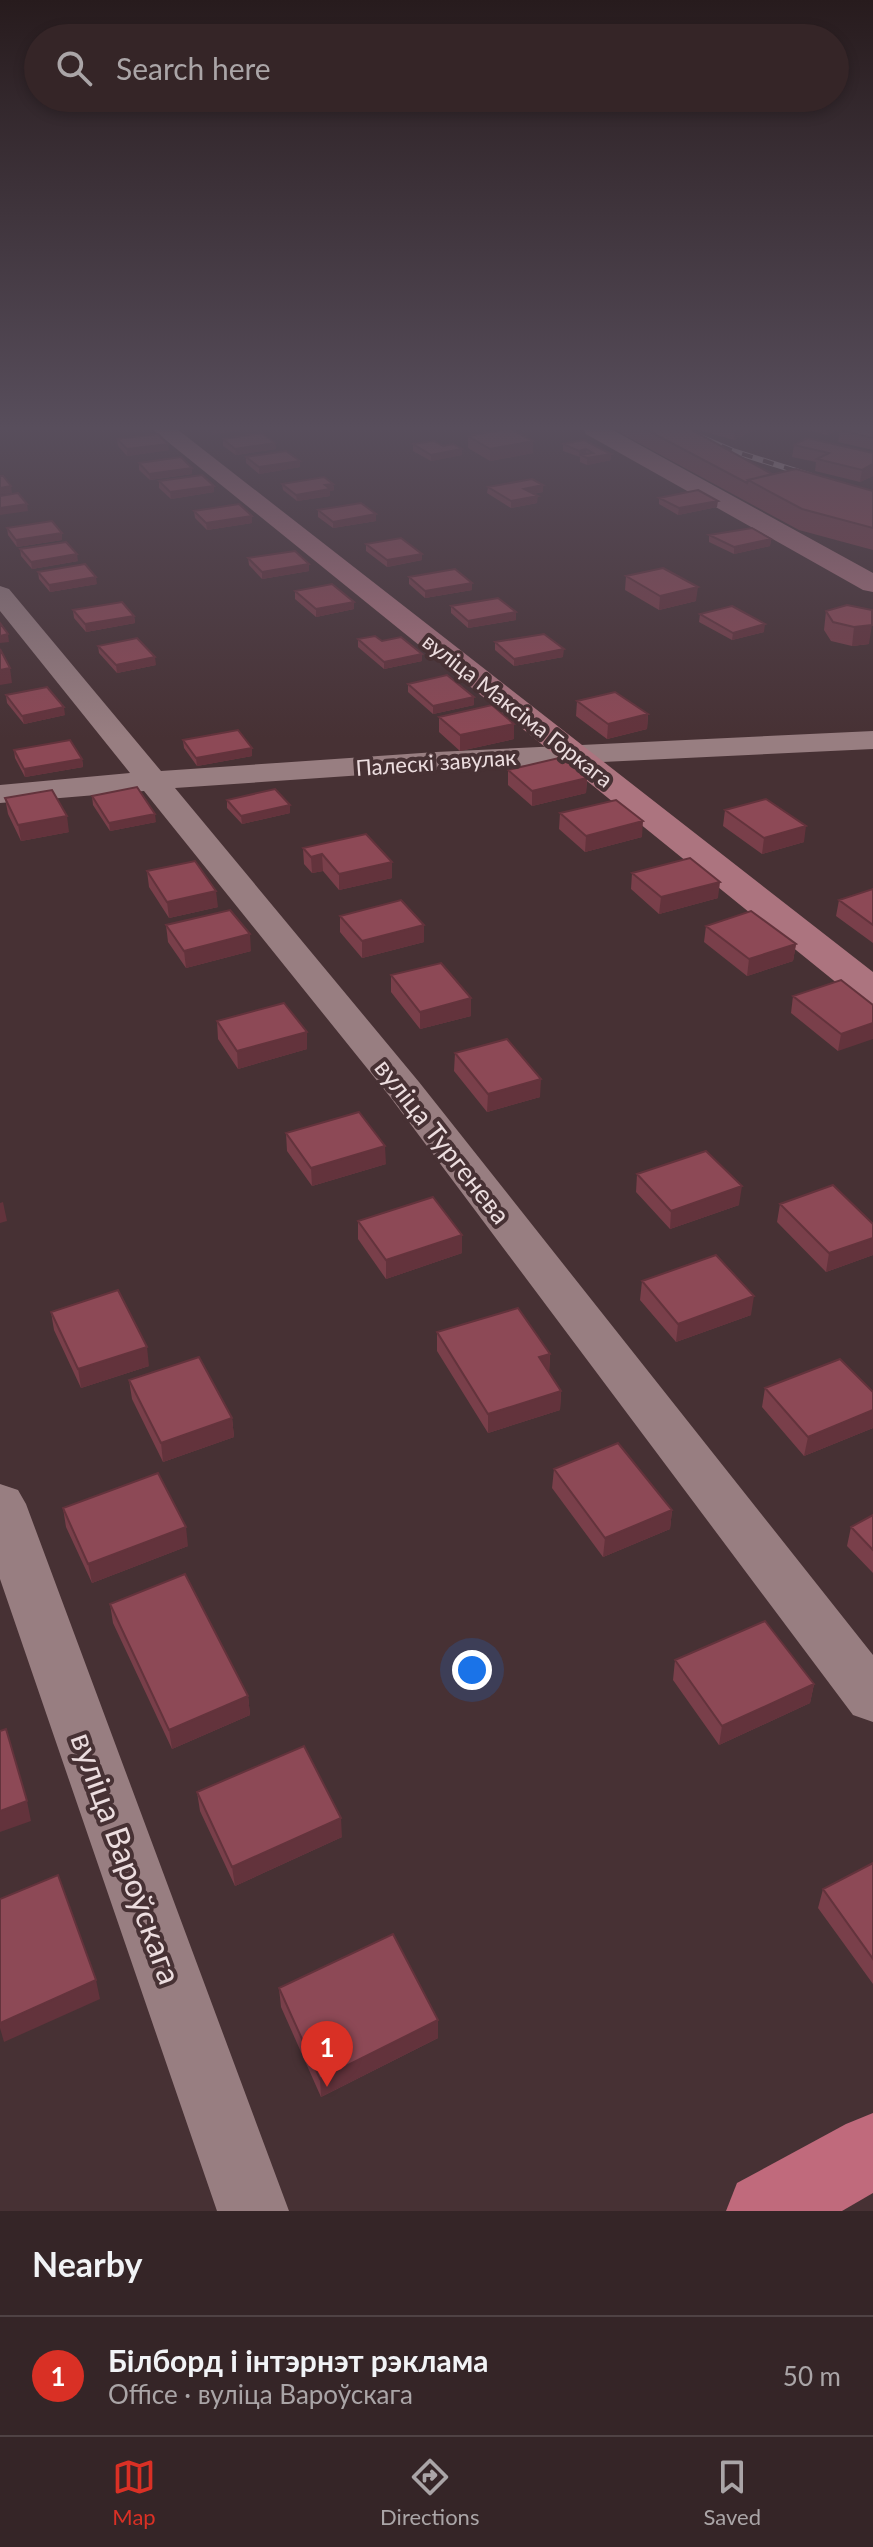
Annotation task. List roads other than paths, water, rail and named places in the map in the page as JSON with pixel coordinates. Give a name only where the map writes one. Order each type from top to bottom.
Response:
[{"type":"main road","points":[[765,2211],[873,2151]]},
{"type":"street","name":"вуліца Максіма Горкага","points":[[294,532],[873,992]]},
{"type":"street","points":[[780,532],[873,584]]},
{"type":"street","name":"вуліца Тургенева","points":[[0,594],[405,1090],[873,1698]]},
{"type":"street","name":"Палескі завулак","points":[[0,794],[152,779],[574,753],[873,740]]},
{"type":"street","name":"вуліца Вароўскага","points":[[0,1504],[253,2211]]},
{"type":"place","name":"Білборд і інтэрнэт рэклама","points":[[327,2087]]}]
